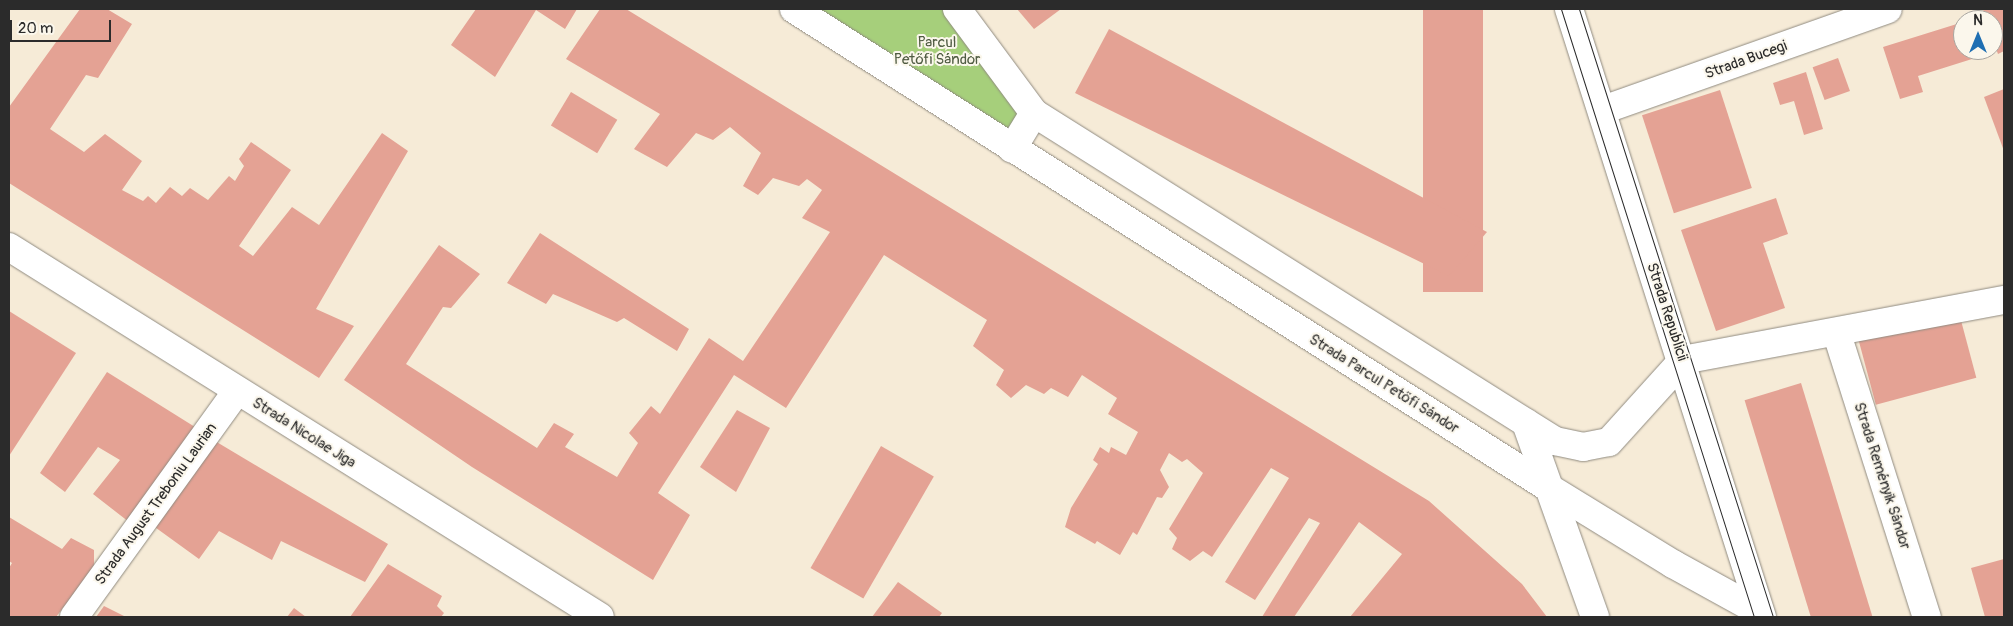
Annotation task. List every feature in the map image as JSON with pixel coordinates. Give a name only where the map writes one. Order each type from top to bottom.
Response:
[{"type":"street","name":"Strada Parcul Petőfi Sándor","points":[[794,9],[1548,488],[1672,564],[1761,615]]},
{"type":"street","points":[[957,9],[1034,113],[1556,441],[1583,448],[1609,442],[1683,360],[1837,334],[2004,300]]},
{"type":"street","name":"Strada Republicii","points":[[1569,9],[1683,360],[1761,615]]},
{"type":"street","name":"Strada Bucegi","points":[[1603,110],[1888,9]]},
{"type":"street","points":[[1012,149],[1034,113]]},
{"type":"street","name":"Strada Nicolae Jiga","points":[[9,247],[587,614]]},
{"type":"street","name":"Strada Reményik Sándor","points":[[1837,334],[1927,617]]},
{"type":"street","name":"Strada August Treboniu Laurian","points":[[74,617],[237,392]]},
{"type":"street","points":[[1526,423],[1594,617]]},
{"type":"green space","name":"Parcul Petőfi Sándor","points":[[792,9],[959,9],[1034,113],[1012,149]]},
{"type":"building","points":[[80,9],[107,9],[132,24],[98,78],[86,75],[50,129],[84,152],[105,134],[142,161],[122,190],[143,201],[148,196],[156,203],[170,187],[182,196],[190,188],[208,200],[229,176],[235,181],[244,166],[239,159],[251,142],[291,170],[239,246],[253,256],[292,207],[319,225],[382,133],[408,151],[316,309],[354,326],[319,378],[9,183],[9,107]]},
{"type":"building","points":[[476,9],[577,9],[565,29],[536,10],[495,77],[451,45]]},
{"type":"building","points":[[600,9],[626,9],[1429,501],[1522,584],[1547,617],[1350,617],[1402,554],[1359,522],[1294,617],[1262,617],[1320,523],[1309,518],[1255,600],[1225,582],[1289,478],[1271,468],[1212,557],[1203,551],[1190,561],[1172,549],[1177,538],[1169,529],[1203,473],[1187,459],[1182,462],[1169,453],[1160,470],[1169,487],[1162,498],[1157,497],[1137,535],[1133,532],[1120,555],[1097,541],[1095,544],[1065,527],[1071,508],[1098,464],[1093,460],[1100,447],[1109,453],[1111,447],[1126,455],[1138,432],[1108,414],[1117,398],[1082,375],[1068,397],[1051,388],[1044,394],[1026,385],[1011,398],[996,385],[1004,370],[973,346],[987,320],[884,255],[786,408],[734,375],[658,493],[690,515],[653,580],[472,467],[344,380],[439,245],[480,274],[451,308],[443,307],[406,364],[537,448],[554,423],[574,434],[565,447],[617,477],[638,443],[629,433],[651,406],[660,414],[709,338],[743,361],[830,232],[802,218],[822,190],[807,179],[799,186],[773,178],[758,195],[743,186],[761,153],[730,127],[713,140],[696,133],[667,167],[634,149],[660,114],[566,59]]},
{"type":"building","points":[[1017,9],[1061,9],[1034,29]]},
{"type":"building","points":[[1423,9],[1483,9],[1483,292],[1423,292]]},
{"type":"building","points":[[2004,9],[2003,52],[2003,10],[1984,10]]},
{"type":"building","points":[[1953,25],[1953,60],[1969,60],[1918,76],[1923,92],[1900,99],[1883,47]]},
{"type":"building","points":[[1109,29],[1487,232],[1449,276],[1075,93]]},
{"type":"building","points":[[1838,58],[1850,91],[1825,100],[1813,67]]},
{"type":"building","points":[[1806,72],[1823,129],[1804,135],[1794,101],[1780,105],[1773,83]]},
{"type":"building","points":[[2004,89],[2004,151],[1984,97]]},
{"type":"building","points":[[1720,90],[1752,188],[1674,213],[1642,115]]},
{"type":"building","points":[[571,92],[617,120],[597,153],[551,125]]},
{"type":"building","points":[[1776,198],[1788,234],[1763,243],[1785,308],[1716,331],[1681,230]]},
{"type":"building","points":[[540,233],[689,329],[677,351],[624,318],[617,322],[553,294],[546,304],[507,283]]},
{"type":"building","points":[[9,311],[76,353],[9,456]]},
{"type":"building","points":[[1959,313],[1976,378],[1876,405],[1859,340]]},
{"type":"building","points":[[107,372],[195,427],[129,522],[93,494],[120,460],[98,447],[65,492],[40,473]]},
{"type":"building","points":[[1801,383],[1873,617],[1811,617],[1745,400]]},
{"type":"building","points":[[737,410],[770,428],[736,492],[700,467]]},
{"type":"building","points":[[215,441],[388,544],[365,582],[281,541],[272,560],[219,531],[199,559],[152,525]]},
{"type":"building","points":[[881,446],[934,476],[863,599],[810,568]]},
{"type":"building","points":[[9,517],[62,549],[71,538],[94,550],[94,568],[56,617],[9,617],[9,568],[12,563],[9,561]]},
{"type":"building","points":[[2004,559],[2004,617],[1985,617],[1971,568]]},
{"type":"building","points":[[388,564],[442,596],[437,606],[444,613],[441,617],[350,617]]},
{"type":"building","points":[[898,582],[942,613],[939,617],[872,617]]},
{"type":"building","points":[[104,606],[126,617],[96,617]]},
{"type":"building","points":[[294,608],[306,617],[287,617]]},
{"type":"tram line","points":[[1561,9],[1754,617]]},
{"type":"tram line","points":[[1579,9],[1773,617]]}]
